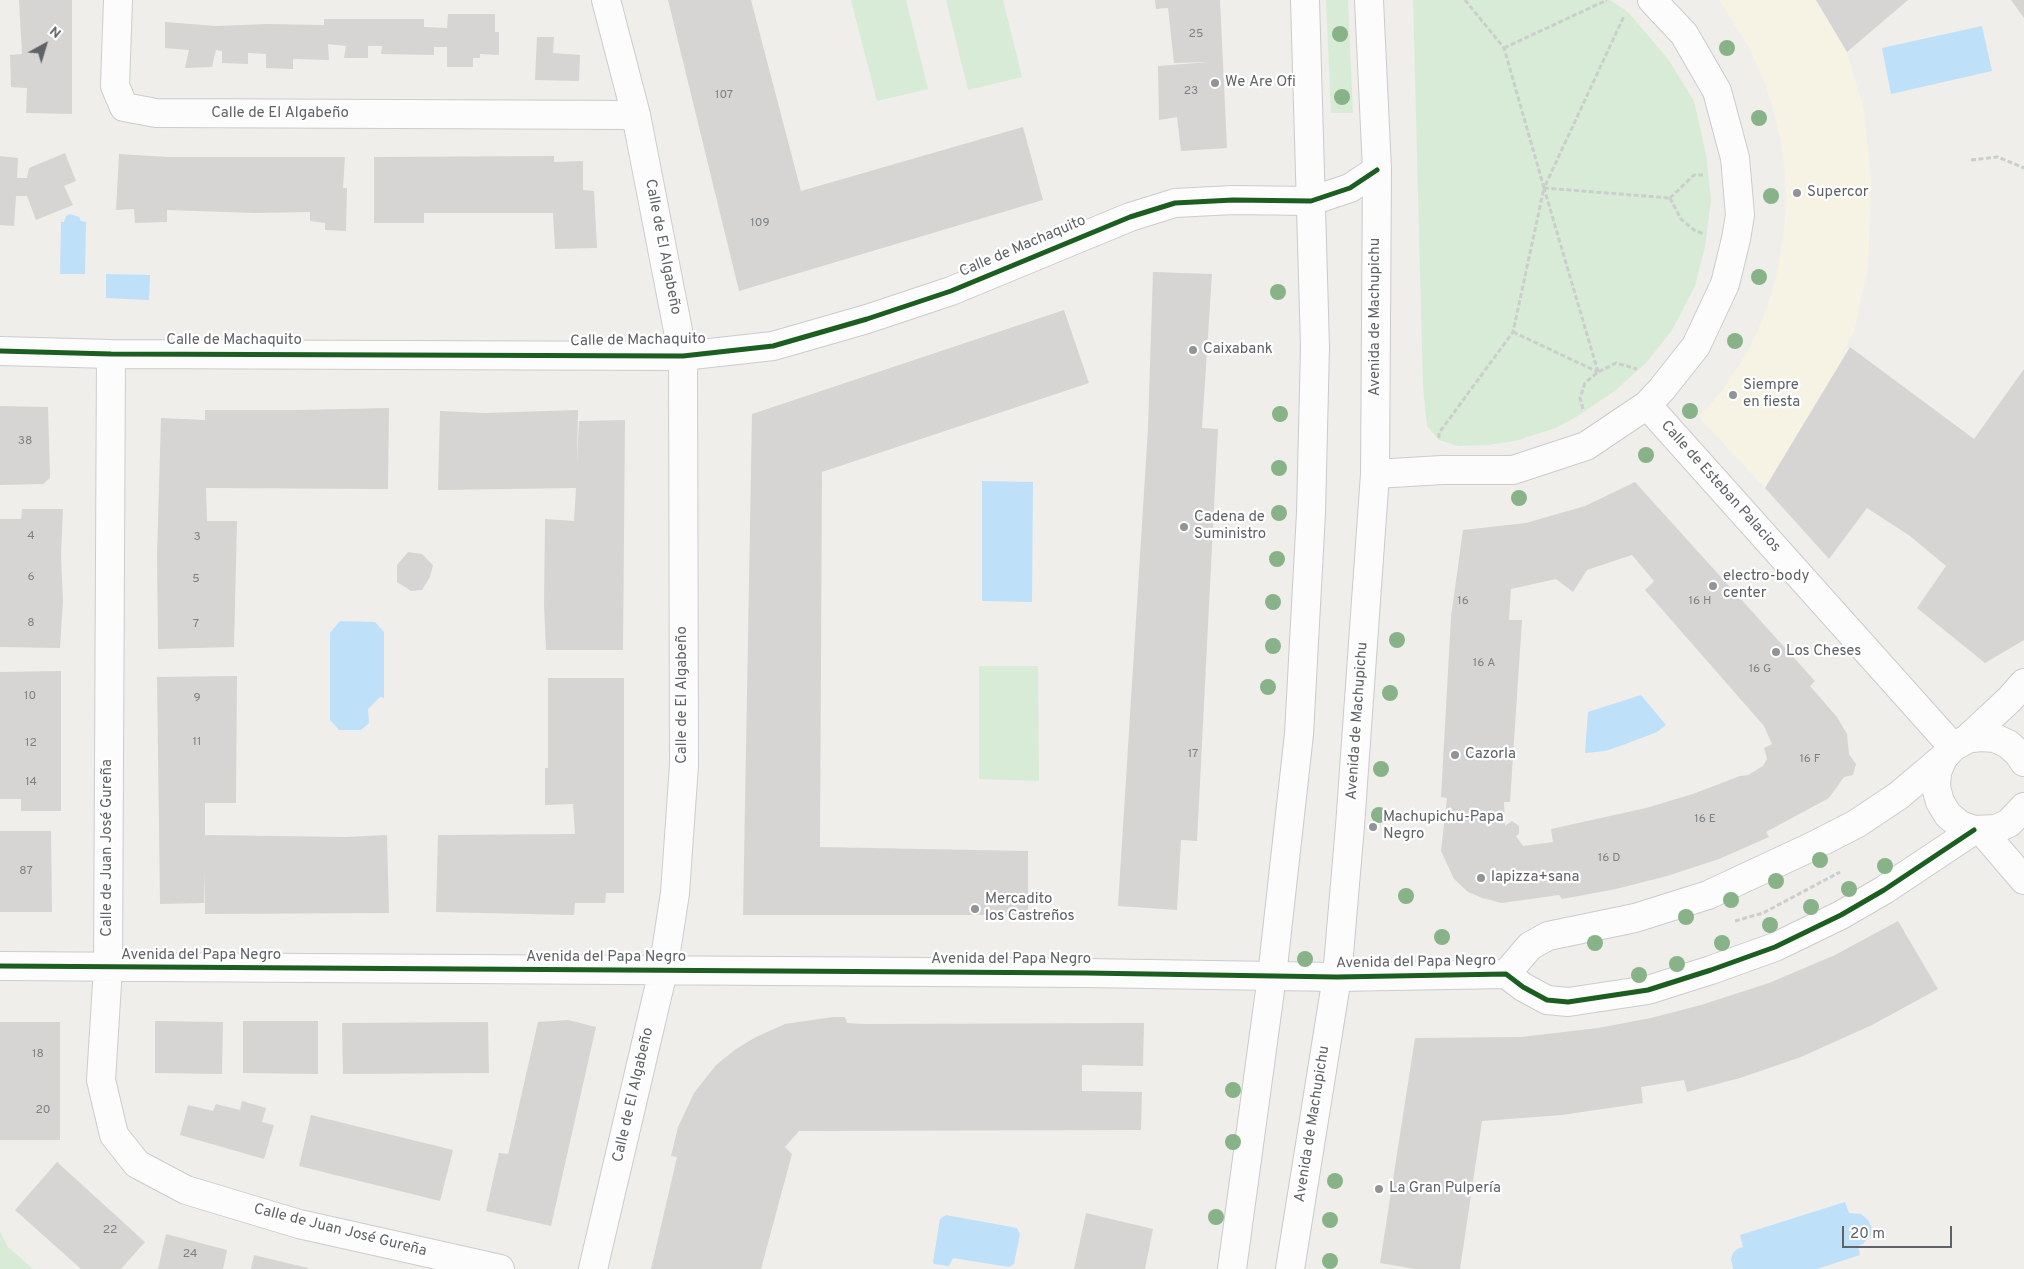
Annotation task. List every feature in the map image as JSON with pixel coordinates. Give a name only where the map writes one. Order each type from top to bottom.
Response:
[{"type":"street","name":"Calle de El Algabeño","points":[[118,0],[115,86],[124,107],[156,113],[636,115]]},
{"type":"street","name":"Calle de El Algabeño","points":[[593,1269],[663,971],[675,893],[684,765],[683,356],[636,115],[606,0]]},
{"type":"street","points":[[1232,1269],[1272,976],[1299,734],[1311,513],[1316,347],[1305,0]]},
{"type":"street","name":"Avenida de Machupichu","points":[[1290,1269],[1336,977],[1350,826],[1375,474],[1377,170],[1369,0]]},
{"type":"street","points":[[1375,474],[1442,470],[1513,470],[1586,446],[1647,405],[1662,390],[1696,346],[1726,284],[1740,215],[1735,158],[1717,91],[1684,34],[1652,0]]},
{"type":"street","points":[[1312,201],[1350,188],[1377,170]]},
{"type":"street","name":"Calle de Machaquito","points":[[0,351],[111,354],[683,356],[773,346],[867,319],[951,291],[1130,217],[1175,204],[1233,200],[1312,201]]},
{"type":"street","name":"Calle de Juan José Gureña","points":[[111,354],[108,968],[101,1080],[114,1134],[137,1164],[186,1190],[299,1224],[500,1269]]},
{"type":"street","name":"Calle de Esteban Palacios","points":[[1647,405],[1955,748]]},
{"type":"street","name":"Avenida del Papa Negro","points":[[1506,974],[1530,946],[1548,936],[1635,918],[1708,895],[1856,824],[1891,801],[1955,748],[2010,699],[2024,683]]},
{"type":"street","points":[[2024,762],[2008,744],[1988,738],[1955,748],[1937,772],[1936,787],[1940,802],[1948,815],[1960,825],[1978,831],[2024,880]]},
{"type":"street","name":"Avenida del Papa Negro","points":[[0,966],[1336,977],[1506,974],[1547,1000],[1568,1002],[1648,990],[1774,947],[1841,915],[1978,831],[1996,829],[2009,823],[2024,807]]},
{"type":"path","points":[[1465,0],[1504,48],[1598,372]]},
{"type":"path","points":[[1504,48],[1607,0]]},
{"type":"path","points":[[1439,440],[1439,433],[1513,332],[1544,188],[1626,13]]},
{"type":"path","points":[[1971,160],[1998,157],[2024,168]]},
{"type":"path","points":[[1544,188],[1670,198],[1694,174],[1709,176]]},
{"type":"path","points":[[1670,198],[1681,219],[1694,230],[1706,235]]},
{"type":"path","points":[[1513,332],[1598,372]]},
{"type":"path","points":[[1584,412],[1580,398],[1585,383],[1598,372],[1616,363],[1639,370]]},
{"type":"shaded area","points":[[1719,0],[1816,0],[1847,52],[1864,111],[1871,180],[1868,266],[1854,332],[1841,354],[1850,347],[1765,488],[1699,417],[1721,392],[1740,364],[1756,335],[1768,305],[1777,273],[1786,207],[1781,141],[1763,78],[1749,47]]},
{"type":"green space","points":[[851,0],[906,0],[928,89],[877,101]]},
{"type":"green space","points":[[946,0],[1003,0],[1022,77],[968,90]]},
{"type":"green space","points":[[1326,0],[1348,0],[1353,113],[1331,113]]},
{"type":"green space","points":[[1413,0],[1610,0],[1629,13],[1668,59],[1694,101],[1706,154],[1711,200],[1705,247],[1695,286],[1672,330],[1647,362],[1616,390],[1556,428],[1515,441],[1488,445],[1458,446],[1439,440],[1427,426],[1423,387]]},
{"type":"green space","points":[[979,666],[1038,666],[1039,781],[979,779]]},
{"type":"green space","points":[[0,1232],[8,1247],[33,1269],[0,1269]]},
{"type":"water","points":[[1982,26],[1992,71],[1891,94],[1882,48]]},
{"type":"water","points":[[70,214],[86,222],[85,274],[60,274],[61,222],[64,222],[66,216]]},
{"type":"water","points":[[106,274],[150,275],[149,300],[106,298]]},
{"type":"water","points":[[982,481],[1033,482],[1032,602],[982,601]]},
{"type":"water","points":[[340,621],[375,622],[384,632],[384,698],[380,697],[368,709],[369,723],[361,730],[339,730],[330,720],[330,633]]},
{"type":"water","points":[[1641,695],[1666,725],[1657,732],[1623,745],[1605,751],[1585,753],[1588,712]]},
{"type":"water","points":[[1845,1202],[1849,1213],[1861,1214],[1868,1220],[1872,1228],[1871,1235],[1863,1244],[1858,1246],[1860,1255],[1817,1269],[1733,1269],[1731,1259],[1733,1253],[1743,1247],[1740,1235]]},
{"type":"water","points":[[946,1215],[1017,1228],[1020,1234],[1014,1264],[1009,1267],[953,1258],[949,1266],[934,1264],[940,1219]]},
{"type":"building","points":[[19,0],[72,0],[72,114],[26,113],[27,88],[11,87],[10,55],[22,54]]},
{"type":"building","points":[[668,0],[751,0],[801,191],[1023,127],[1043,200],[739,291]]},
{"type":"building","points":[[1155,0],[1220,0],[1227,148],[1181,151],[1177,117],[1159,120],[1158,66],[1210,62],[1174,63],[1168,8],[1156,9]]},
{"type":"building","points":[[1816,0],[1908,0],[1847,52]]},
{"type":"building","points":[[2011,0],[2024,0],[2024,18]]},
{"type":"building","points":[[448,14],[495,14],[495,32],[499,32],[499,55],[480,54],[480,58],[473,58],[473,67],[447,67],[447,47],[434,47],[434,55],[381,54],[382,46],[368,46],[368,58],[344,58],[346,46],[328,44],[329,60],[293,59],[293,69],[266,68],[266,54],[248,53],[248,64],[222,63],[222,51],[216,50],[212,67],[185,68],[189,50],[165,48],[165,22],[216,26],[267,24],[324,25],[324,19],[424,19],[424,27],[447,28]]},
{"type":"building","points":[[537,37],[554,37],[553,53],[580,55],[579,81],[535,80]]},
{"type":"building","points":[[65,153],[76,181],[64,186],[73,205],[36,220],[27,196],[16,196],[14,226],[0,225],[0,156],[18,158],[17,178],[27,178],[29,168]]},
{"type":"building","points":[[119,154],[168,157],[345,157],[343,188],[347,188],[346,231],[325,230],[325,223],[310,221],[310,212],[254,213],[167,210],[167,222],[135,223],[134,209],[116,210]]},
{"type":"building","points":[[554,156],[554,162],[583,161],[583,190],[594,191],[597,248],[555,249],[553,213],[424,213],[424,223],[374,223],[374,157]]},
{"type":"building","points":[[1153,272],[1212,274],[1202,428],[1218,429],[1197,841],[1181,840],[1177,910],[1118,906],[1148,428]]},
{"type":"building","points":[[1064,310],[1089,383],[822,472],[820,847],[1028,851],[1028,915],[743,915],[752,414]]},
{"type":"building","points":[[1850,347],[1974,439],[2024,369],[2024,640],[1985,663],[1917,608],[1946,566],[1910,536],[1867,508],[1829,559],[1765,488]]},
{"type":"building","points":[[0,406],[48,407],[50,478],[43,484],[0,485]]},
{"type":"building","points":[[389,408],[388,489],[206,488],[207,521],[237,521],[234,647],[158,649],[157,555],[161,418],[205,420],[205,410]]},
{"type":"building","points":[[578,410],[577,464],[579,421],[625,420],[623,650],[546,650],[544,604],[545,519],[574,521],[576,488],[438,490],[440,411],[485,413]]},
{"type":"building","points":[[1635,482],[1815,681],[1810,686],[1837,717],[1847,734],[1849,754],[1856,764],[1853,775],[1844,777],[1829,798],[1766,832],[1769,837],[1719,859],[1667,876],[1616,889],[1562,899],[1559,895],[1502,903],[1468,892],[1454,879],[1441,851],[1447,798],[1441,797],[1451,617],[1463,530],[1526,523],[1585,506]],"holes":[[[1632,555],[1654,581],[1645,590],[1764,726],[1772,744],[1764,748],[1767,759],[1763,766],[1748,775],[1740,776],[1693,794],[1646,808],[1551,829],[1553,842],[1523,846],[1516,836],[1519,834],[1519,826],[1512,821],[1505,826],[1504,802],[1510,802],[1522,620],[1509,620],[1511,589],[1556,579],[1573,592],[1587,570]]]},
{"type":"building","points":[[22,509],[63,509],[61,555],[63,601],[60,648],[0,647],[0,519],[21,519]]},
{"type":"building","points":[[408,552],[422,554],[433,565],[430,577],[422,590],[411,591],[397,582],[397,565]]},
{"type":"building","points":[[61,671],[61,811],[21,811],[21,799],[0,799],[0,672]]},
{"type":"building","points":[[237,676],[236,803],[205,803],[205,835],[345,837],[387,835],[389,913],[205,914],[205,871],[204,903],[160,904],[157,677]]},
{"type":"building","points":[[548,678],[624,678],[624,893],[606,893],[605,903],[575,903],[574,915],[436,912],[438,835],[575,834],[573,804],[545,805],[545,768],[548,768]]},
{"type":"building","points":[[0,831],[51,831],[52,912],[0,912]]},
{"type":"building","points":[[1898,921],[1938,989],[1872,1025],[1801,1057],[1740,1078],[1687,1092],[1684,1080],[1641,1087],[1643,1103],[1562,1115],[1482,1121],[1460,1269],[1415,1269],[1380,1263],[1415,1038],[1521,1037],[1598,1028],[1651,1018],[1701,1005],[1769,983],[1835,955]]},
{"type":"building","points":[[845,1017],[847,1023],[864,1024],[1144,1023],[1143,1066],[1082,1065],[1082,1091],[1142,1092],[1141,1130],[799,1131],[785,1147],[792,1154],[761,1269],[651,1269],[677,1157],[671,1156],[678,1127],[694,1093],[716,1065],[736,1049],[756,1037],[785,1024]]},
{"type":"building","points":[[568,1020],[596,1027],[551,1226],[486,1211],[499,1153],[508,1154],[538,1022]]},
{"type":"building","points":[[155,1021],[223,1022],[222,1074],[155,1073]]},
{"type":"building","points":[[243,1021],[318,1021],[318,1074],[243,1073]]},
{"type":"building","points":[[0,1022],[60,1022],[60,1140],[0,1140]]},
{"type":"building","points":[[488,1022],[489,1073],[343,1074],[342,1023]]},
{"type":"building","points":[[242,1101],[266,1108],[262,1122],[274,1125],[264,1159],[180,1135],[188,1105],[213,1111],[216,1104],[240,1110]]},
{"type":"building","points":[[311,1115],[453,1150],[440,1201],[299,1166]]},
{"type":"building","points":[[57,1162],[145,1242],[121,1269],[81,1269],[15,1210]]},
{"type":"building","points":[[1086,1213],[1153,1229],[1145,1269],[1074,1269]]},
{"type":"building","points":[[166,1234],[227,1250],[223,1269],[158,1269]]},
{"type":"building","points":[[254,1255],[308,1268],[308,1269],[251,1269]]},
{"type":"cycle path","points":[[0,351],[111,354],[683,356],[773,346],[867,319],[951,291],[1130,217],[1175,203],[1233,200],[1311,201],[1350,188],[1377,170]]},
{"type":"cycle path","points":[[0,966],[1086,973],[1337,977],[1506,974],[1523,987],[1547,1000],[1568,1002],[1648,990],[1775,947],[1841,915],[1884,890],[1974,830]]},
{"type":"place","name":"We Are Ofi","points":[[1215,83]]},
{"type":"place","name":"Supercor","points":[[1797,193]]},
{"type":"place","name":"Caixabank","points":[[1193,350]]},
{"type":"place","name":"Siempre en fiesta","points":[[1733,395]]},
{"type":"place","name":"Cadena de Suministro","points":[[1184,527]]},
{"type":"place","name":"electro-body center","points":[[1713,586]]},
{"type":"place","name":"Los Cheses","points":[[1776,652]]},
{"type":"place","name":"Cazorla","points":[[1455,755]]},
{"type":"place","name":"Machupichu-Papa Negro","points":[[1373,827]]},
{"type":"place","name":"lapizza+sana","points":[[1481,878]]},
{"type":"place","name":"Mercadito los Castreños","points":[[975,909]]},
{"type":"place","name":"La Gran Pulpería","points":[[1379,1189]]}]
